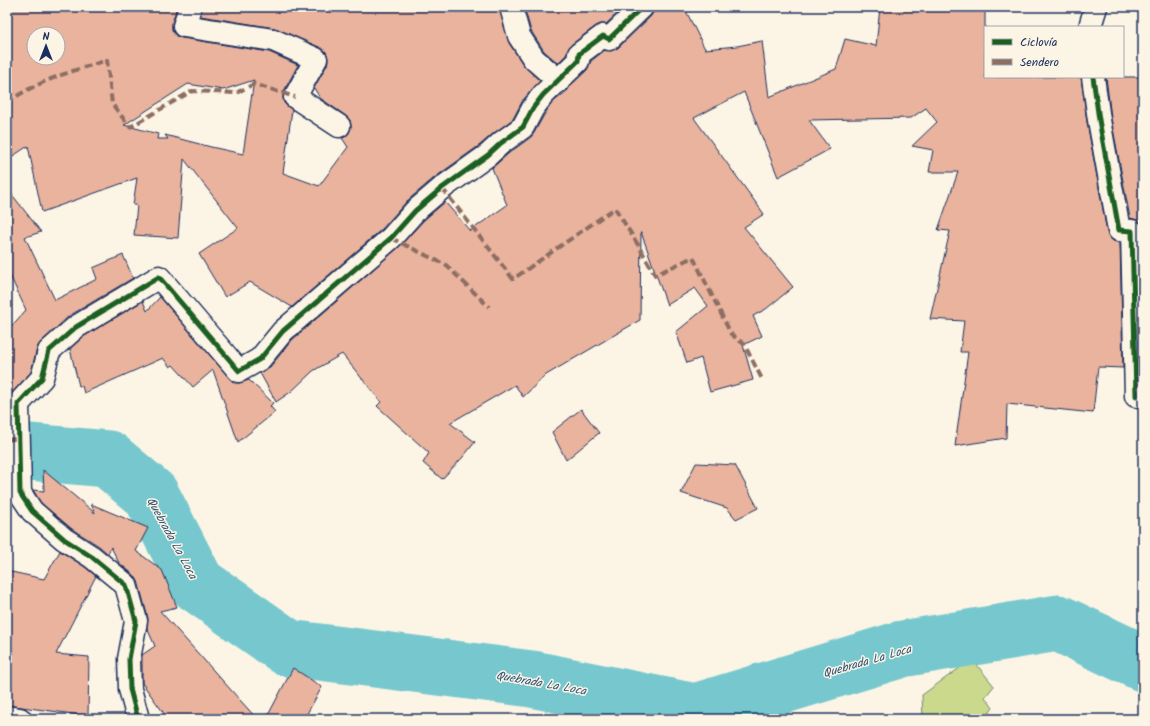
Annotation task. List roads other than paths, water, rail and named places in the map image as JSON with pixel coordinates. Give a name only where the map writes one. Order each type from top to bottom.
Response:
[{"type":"street","points":[[190,7],[184,26],[273,40],[316,59],[295,97],[339,126]]},
{"type":"street","points":[[511,7],[518,36],[534,59],[559,81]]},
{"type":"street","points":[[138,719],[130,689],[128,659],[136,621],[126,585],[92,557],[64,539],[32,511],[20,493],[18,404],[42,378],[49,351],[76,327],[159,276],[239,371],[260,359],[283,331],[391,238],[415,211],[442,188],[488,155],[501,142],[523,127],[533,108],[543,95],[578,61],[580,54],[603,36],[609,39],[642,7]]},
{"type":"street","points":[[1091,26],[1096,7]]},
{"type":"street","points":[[1093,78],[1099,120],[1119,230],[1132,231],[1136,396]]},
{"type":"street","points":[[7,717],[20,719]]},
{"type":"waterway","name":"Quebrada La Loca","points":[[7,450],[108,459],[151,495],[197,584],[288,648],[532,679],[695,712],[902,649],[1058,623],[1143,663]]}]
